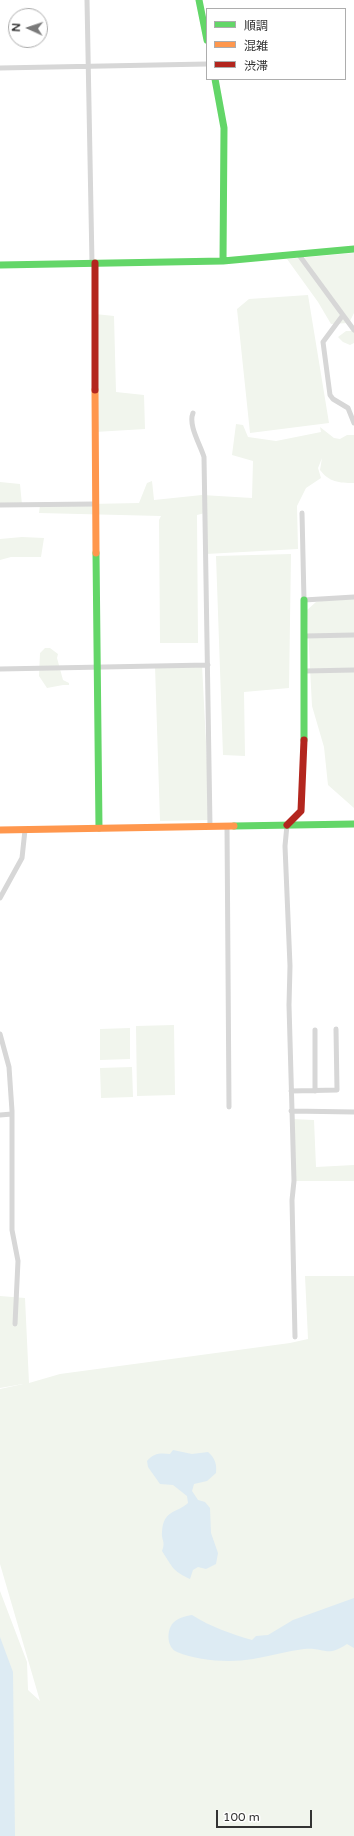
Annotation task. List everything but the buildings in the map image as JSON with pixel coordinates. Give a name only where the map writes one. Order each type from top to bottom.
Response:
[{"type":"street","points":[[87,0],[94,263],[94,504],[99,828]]},
{"type":"street","points":[[199,0],[206,35]]},
{"type":"street","points":[[0,68],[206,64]]},
{"type":"street","points":[[215,80],[224,128],[223,261]]},
{"type":"street","points":[[0,265],[223,261],[354,249]]},
{"type":"street","points":[[299,254],[354,330]]},
{"type":"street","points":[[343,316],[323,342],[330,395],[333,399],[348,408],[354,423]]},
{"type":"street","points":[[193,413],[191,418],[204,456],[210,826]]},
{"type":"street","points":[[0,505],[94,504]]},
{"type":"street","points":[[295,1337],[292,1200],[294,1181],[289,1005],[290,966],[285,846],[287,826],[301,811],[305,671],[302,514]]},
{"type":"street","points":[[304,600],[354,597]]},
{"type":"street","points":[[304,636],[354,635]]},
{"type":"street","points":[[0,668],[208,665]]},
{"type":"street","points":[[305,671],[354,670]]},
{"type":"street","points":[[0,830],[354,824]]},
{"type":"street","points":[[227,826],[229,1107]]},
{"type":"street","points":[[0,898],[22,858],[25,830]]},
{"type":"street","points":[[291,1091],[337,1090],[336,1029]]},
{"type":"street","points":[[314,1030],[315,1091]]},
{"type":"street","points":[[0,1034],[9,1067],[12,1114],[12,1230],[18,1261],[15,1324]]},
{"type":"street","points":[[291,1112],[354,1112]]},
{"type":"street","points":[[0,1115],[12,1114]]},
{"type":"shaded area","points":[[354,253],[354,313],[349,323],[331,324],[318,302],[287,259]]},
{"type":"shaded area","points":[[308,295],[329,423],[250,433],[237,309],[249,299]]},
{"type":"shaded area","points":[[95,314],[114,316],[116,392],[144,395],[145,429],[95,432]]},
{"type":"shaded area","points":[[346,331],[354,331],[354,343],[350,345],[343,342],[338,337]]},
{"type":"shaded area","points":[[236,424],[243,425],[248,437],[276,441],[321,432],[320,427],[334,438],[340,439],[347,435],[354,435],[354,483],[335,481],[323,474],[320,470],[322,458],[318,468],[321,478],[306,488],[297,506],[298,549],[206,554],[205,513],[197,515],[198,643],[160,643],[159,520],[161,516],[39,513],[40,505],[139,503],[147,483],[152,481],[154,500],[202,495],[252,498],[253,461],[232,455]]},
{"type":"shaded area","points":[[0,482],[20,484],[22,505],[0,505]]},
{"type":"shaded area","points":[[22,537],[44,538],[41,557],[11,557],[0,560],[0,539]]},
{"type":"shaded area","points":[[291,554],[289,688],[244,692],[245,756],[223,755],[216,556]]},
{"type":"shaded area","points":[[344,597],[354,597],[354,808],[328,785],[324,747],[312,706],[307,610],[316,602]]},
{"type":"shaded area","points":[[45,648],[50,648],[58,654],[57,658],[63,680],[69,683],[69,685],[47,688],[39,676],[40,653]]},
{"type":"shaded area","points":[[202,665],[210,820],[160,821],[155,666]]},
{"type":"shaded area","points":[[174,1025],[175,1095],[137,1096],[136,1026]]},
{"type":"shaded area","points":[[130,1028],[130,1059],[100,1060],[100,1029]]},
{"type":"shaded area","points":[[132,1067],[133,1097],[101,1098],[100,1068]]},
{"type":"shaded area","points":[[292,1119],[314,1120],[316,1167],[354,1165],[354,1181],[294,1181]]},
{"type":"shaded area","points":[[305,1276],[354,1276],[354,1836],[0,1836],[0,1591],[27,1662],[28,1690],[40,1701],[0,1564],[0,1389],[23,1384],[0,1388],[0,1296],[25,1298],[29,1383],[60,1374],[290,1343],[308,1339]]},
{"type":"shaded area","points":[[173,1450],[192,1454],[208,1452],[214,1459],[216,1467],[216,1473],[207,1481],[194,1484],[192,1491],[198,1500],[205,1502],[210,1508],[211,1533],[218,1553],[216,1564],[206,1569],[198,1567],[193,1570],[190,1579],[176,1571],[162,1551],[164,1545],[162,1532],[165,1520],[171,1513],[188,1503],[187,1496],[173,1485],[160,1484],[148,1467],[147,1461],[152,1456],[157,1454],[170,1454]]},
{"type":"shaded area","points":[[354,1598],[354,1648],[347,1644],[330,1651],[304,1649],[253,1659],[225,1661],[186,1655],[174,1650],[169,1643],[169,1630],[173,1623],[187,1616],[192,1615],[221,1630],[252,1640],[256,1636],[268,1635],[293,1620]]},
{"type":"shaded area","points":[[0,1637],[13,1672],[15,1836],[0,1836]]},
{"type":"traffic: fast","points":[[199,0],[206,35]]},
{"type":"traffic: fast","points":[[215,80],[224,128],[223,261]]},
{"type":"traffic: fast","points":[[0,265],[223,261],[354,249]]},
{"type":"traffic: fast","points":[[96,553],[99,828]]},
{"type":"traffic: fast","points":[[304,600],[304,740]]},
{"type":"traffic: fast","points":[[234,826],[354,824]]},
{"type":"traffic: slow","points":[[95,390],[96,553]]},
{"type":"traffic: slow","points":[[0,830],[234,826]]},
{"type":"traffic: jam","points":[[95,263],[95,390]]},
{"type":"traffic: jam","points":[[287,825],[301,811],[304,740]]}]
